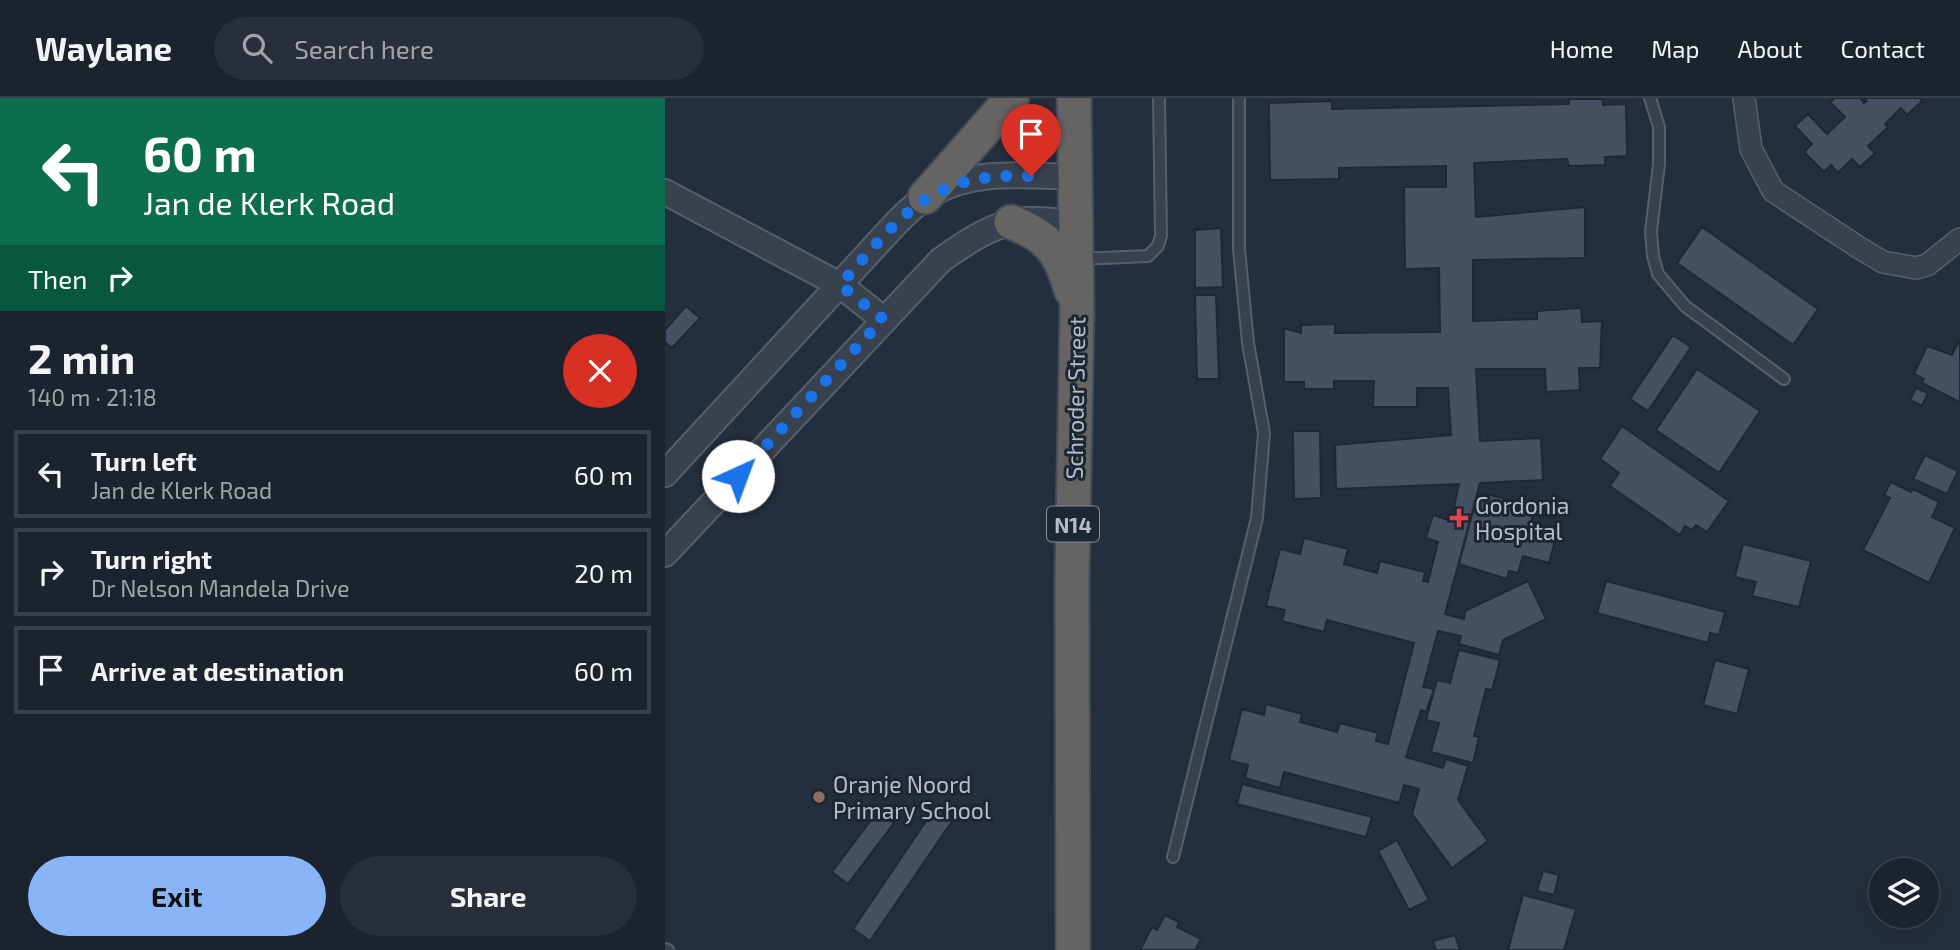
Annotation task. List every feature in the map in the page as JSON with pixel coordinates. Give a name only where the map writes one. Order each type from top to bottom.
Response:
[{"type":"highway","points":[[925,197],[1013,98]]},
{"type":"highway","name":"Schroder Street","points":[[1073,950],[1072,581],[1077,312],[1075,98]]},
{"type":"highway","points":[[1011,222],[1040,235],[1053,248],[1068,279],[1077,312]]},
{"type":"street","points":[[1744,98],[1751,149],[1773,191],[1858,247],[1884,262],[1916,268],[1927,265],[1960,239]]},
{"type":"street","points":[[665,474],[888,232],[925,197],[980,177],[1077,177]]},
{"type":"street","points":[[665,192],[840,285],[883,319]]},
{"type":"street","points":[[665,554],[941,260],[996,227],[1011,222],[1026,220],[1077,223]]},
{"type":"lane","points":[[1077,259],[1148,256],[1158,246],[1161,236],[1160,98]]},
{"type":"lane","points":[[1174,857],[1257,518],[1264,433],[1248,343],[1239,249],[1239,98]]},
{"type":"lane","points":[[1650,98],[1659,127],[1659,164],[1651,232],[1658,274],[1671,293],[1685,306],[1784,379]]},
{"type":"building","points":[[1835,98],[1860,98],[1864,103],[1867,101],[1864,98],[1920,98],[1922,101],[1907,115],[1901,108],[1885,124],[1888,127],[1868,146],[1875,153],[1860,167],[1852,159],[1838,173],[1831,165],[1824,172],[1804,152],[1812,144],[1795,126],[1808,114],[1827,134],[1845,117],[1830,102]]},
{"type":"building","points":[[1569,99],[1602,99],[1603,105],[1626,104],[1627,156],[1605,157],[1605,165],[1569,166],[1567,159],[1474,163],[1476,217],[1585,207],[1585,258],[1473,260],[1473,321],[1537,319],[1537,311],[1581,308],[1582,322],[1602,321],[1600,368],[1579,368],[1580,390],[1546,392],[1545,369],[1476,369],[1480,441],[1541,438],[1543,480],[1480,483],[1445,614],[1464,619],[1465,611],[1528,581],[1546,619],[1503,640],[1499,655],[1459,644],[1461,636],[1438,631],[1423,687],[1434,689],[1426,712],[1421,710],[1406,757],[1443,768],[1446,759],[1468,766],[1458,800],[1488,841],[1452,868],[1412,814],[1419,789],[1404,785],[1399,803],[1284,772],[1280,788],[1245,778],[1248,765],[1229,760],[1242,709],[1264,715],[1266,704],[1302,714],[1300,722],[1337,732],[1340,723],[1378,733],[1376,741],[1388,744],[1414,643],[1327,620],[1324,632],[1282,621],[1285,610],[1266,606],[1280,549],[1300,554],[1304,538],[1348,549],[1344,564],[1377,573],[1380,561],[1425,572],[1423,581],[1428,582],[1438,542],[1426,538],[1433,515],[1451,521],[1459,484],[1336,489],[1335,445],[1451,435],[1448,388],[1417,388],[1417,407],[1373,407],[1374,381],[1334,381],[1334,389],[1304,389],[1304,382],[1284,382],[1284,328],[1301,333],[1301,325],[1335,324],[1335,333],[1440,332],[1439,268],[1405,269],[1404,187],[1446,187],[1446,166],[1339,168],[1339,179],[1270,180],[1269,103],[1332,101],[1332,109],[1569,104]]},
{"type":"building","points":[[1702,227],[1818,309],[1793,345],[1677,263]]},
{"type":"building","points":[[1221,228],[1223,287],[1195,288],[1195,230]]},
{"type":"building","points":[[1195,295],[1216,295],[1219,379],[1197,379]]},
{"type":"building","points":[[686,306],[700,318],[672,348],[665,342],[665,330]]},
{"type":"building","points":[[1673,335],[1691,347],[1648,411],[1630,399]]},
{"type":"building","points":[[1960,339],[1960,402],[1922,383],[1924,379],[1914,374],[1927,346],[1952,355]]},
{"type":"building","points":[[1697,369],[1760,411],[1719,473],[1656,430]]},
{"type":"building","points":[[1916,388],[1928,393],[1922,406],[1910,400]]},
{"type":"building","points":[[1622,426],[1729,501],[1707,532],[1696,525],[1692,530],[1685,526],[1680,535],[1610,486],[1619,473],[1600,459]]},
{"type":"building","points":[[1293,431],[1320,431],[1321,498],[1294,499]]},
{"type":"building","points":[[1925,455],[1958,471],[1947,494],[1913,479]]},
{"type":"building","points":[[1891,482],[1939,502],[1932,517],[1955,528],[1929,583],[1863,550],[1890,498],[1884,495]]},
{"type":"building","points":[[1483,493],[1535,507],[1529,530],[1556,537],[1549,563],[1523,556],[1518,573],[1509,571],[1507,579],[1459,564],[1473,511],[1478,513]]},
{"type":"building","points":[[1743,544],[1811,561],[1799,607],[1752,596],[1756,582],[1735,577]]},
{"type":"building","points":[[1606,581],[1725,612],[1719,635],[1710,633],[1708,643],[1597,613]]},
{"type":"building","points":[[1459,650],[1500,660],[1492,690],[1486,689],[1474,736],[1479,737],[1473,763],[1431,752],[1439,723],[1426,720],[1437,680],[1450,683]]},
{"type":"building","points":[[1715,660],[1749,669],[1737,714],[1703,705]]},
{"type":"building","points":[[1242,784],[1372,817],[1366,837],[1237,804]]},
{"type":"building","points":[[935,808],[953,820],[870,941],[853,929]]},
{"type":"building","points":[[878,811],[894,823],[848,884],[832,872]]},
{"type":"building","points":[[1397,840],[1429,900],[1409,910],[1378,851]]},
{"type":"building","points":[[1543,871],[1559,875],[1554,895],[1537,891]]},
{"type":"building","points":[[1523,895],[1576,909],[1564,950],[1508,950]]},
{"type":"building","points":[[1165,915],[1179,922],[1177,927],[1201,939],[1195,950],[1140,950],[1152,927],[1157,930]]},
{"type":"building","points":[[1455,935],[1460,950],[1436,950],[1433,941]]},
{"type":"place","name":"Gordonia Hospital","points":[[1459,518]]},
{"type":"place","name":"Oranje Noord Primary School","points":[[819,797]]},
{"type":"route","points":[[738,476],[883,319],[840,285],[904,215],[925,197],[953,185],[980,177],[1031,176]]}]
